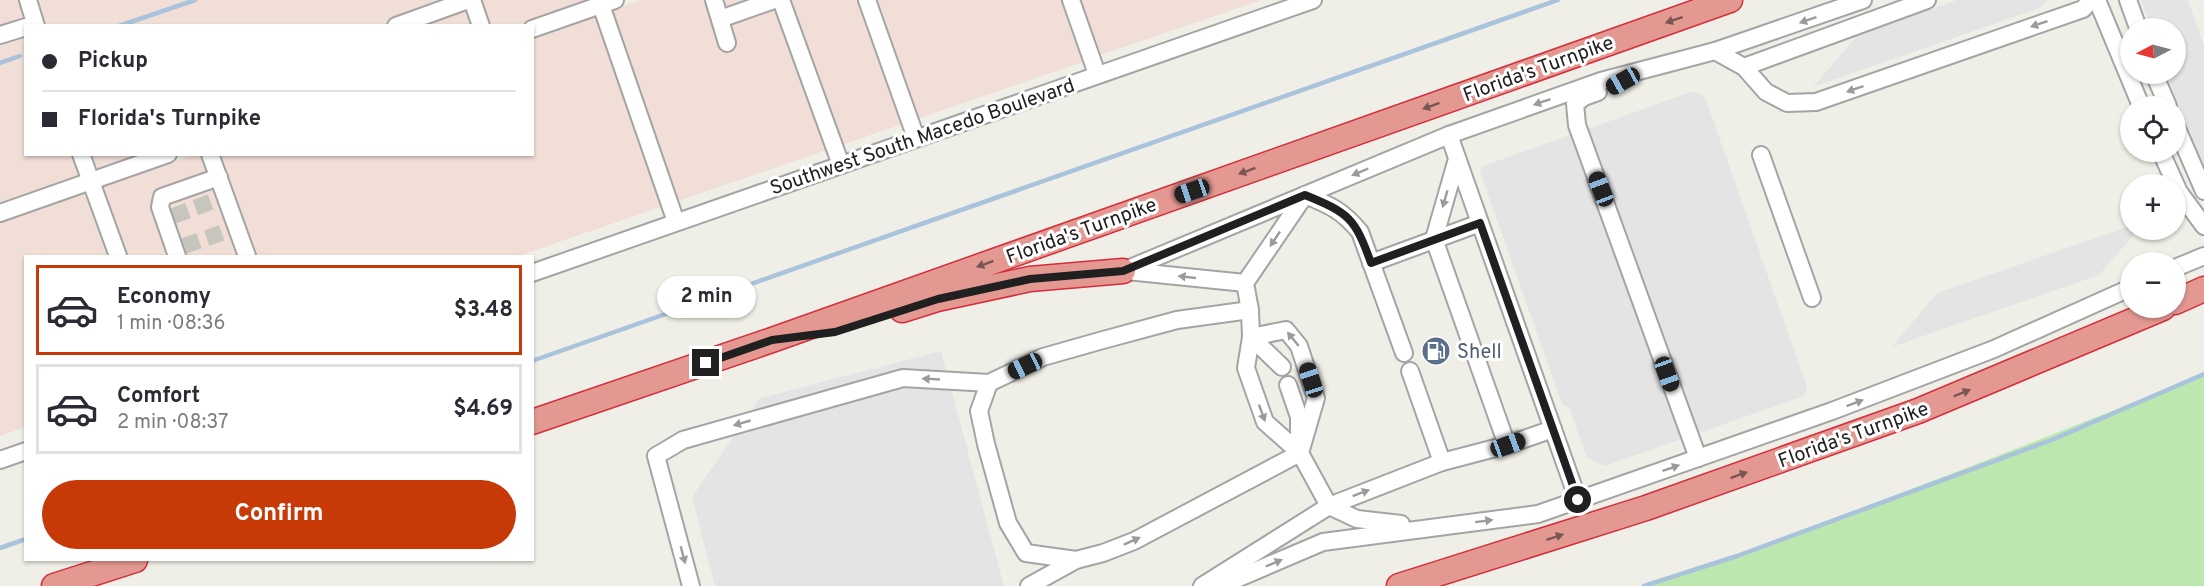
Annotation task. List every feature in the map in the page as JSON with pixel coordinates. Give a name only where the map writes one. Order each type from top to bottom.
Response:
[{"type":"highway","name":"Florida's Turnpike","points":[[534,421],[772,340],[1730,0]]},
{"type":"highway","points":[[772,340],[835,332],[938,299],[1030,279],[1123,271]]},
{"type":"highway","points":[[2186,297],[2204,289]]},
{"type":"highway","name":"Florida's Turnpike","points":[[1399,586],[1646,508],[1917,411],[2139,318]]},
{"type":"highway","points":[[54,586],[132,561]]},
{"type":"street","points":[[28,0],[32,24]]},
{"type":"street","points":[[402,24],[468,0]]},
{"type":"street","points":[[472,0],[480,24]]},
{"type":"street","points":[[714,0],[727,43]]},
{"type":"street","points":[[720,19],[774,0]]},
{"type":"street","points":[[781,0],[841,165]]},
{"type":"street","points":[[867,0],[916,138]]},
{"type":"street","points":[[1071,0],[1097,74]]},
{"type":"street","name":"Southwest South Macedo Boulevard","points":[[534,272],[1313,0]]},
{"type":"street","points":[[1123,271],[1449,135],[1601,81],[1715,51],[1863,0]]},
{"type":"street","points":[[1743,67],[1927,0]]},
{"type":"street","points":[[1715,51],[1743,67],[1766,92],[1787,103],[1816,102],[2083,9],[2091,0]]},
{"type":"street","points":[[2097,0],[2137,96]]},
{"type":"street","points":[[2128,0],[2134,18]]},
{"type":"street","points":[[534,27],[608,2],[676,222]]},
{"type":"street","points":[[0,35],[24,28]]},
{"type":"street","points":[[1637,73],[1609,88],[1584,97],[1575,104],[1577,125],[1698,458]]},
{"type":"street","points":[[1449,135],[1578,500]]},
{"type":"street","points":[[2186,149],[2204,191]]},
{"type":"street","points":[[1761,155],[1812,298]]},
{"type":"street","points":[[82,156],[118,255]]},
{"type":"street","points":[[0,213],[162,156]]},
{"type":"street","points":[[211,156],[219,177],[221,198],[232,229],[246,255]]},
{"type":"street","points":[[1457,159],[1434,240],[1508,445]]},
{"type":"street","points":[[2166,162],[2179,192],[2204,226]]},
{"type":"street","points":[[179,250],[169,218],[160,207],[162,197],[219,177]]},
{"type":"street","points":[[1305,195],[1328,204],[1348,217],[1360,232],[1404,353]]},
{"type":"street","points":[[1305,195],[1245,283],[1250,310],[1251,337],[1246,368],[1265,422],[1300,453],[1329,506],[1357,519],[1388,524],[1460,524]]},
{"type":"street","points":[[1371,263],[1480,223]]},
{"type":"street","points":[[2186,263],[2204,256]]},
{"type":"street","points":[[1123,271],[1245,283]]},
{"type":"street","points":[[1220,586],[1323,543],[1538,514],[1832,411],[1994,349],[2120,292]]},
{"type":"street","points":[[692,586],[656,456],[683,440],[903,378],[989,383],[1043,357],[1093,343],[1177,320],[1250,310]]},
{"type":"street","points":[[1029,586],[1076,560],[1134,541],[1300,453],[1316,398],[1299,346],[1286,330],[1251,337]]},
{"type":"street","points":[[1251,337],[1282,367]]},
{"type":"street","points":[[1410,371],[1442,462]]},
{"type":"street","points":[[989,383],[979,411],[1008,523],[1026,553],[1076,560]]},
{"type":"street","points":[[1288,385],[1299,417],[1300,453]]},
{"type":"street","points":[[1202,586],[1329,506],[1442,462],[1508,445],[1552,429]]},
{"type":"street","points":[[0,460],[24,452]]},
{"type":"shaded area","points":[[0,0],[18,0],[27,24],[24,24],[24,156],[71,156],[78,177],[0,204]]},
{"type":"shaded area","points":[[38,0],[589,0],[521,24],[46,24]]},
{"type":"shaded area","points":[[641,0],[1061,0],[1083,62],[521,255],[128,255],[102,186],[191,156],[534,156],[534,37]]},
{"type":"shaded area","points":[[1081,0],[1262,0],[1100,55]]},
{"type":"shaded area","points":[[1957,0],[2047,0],[2040,8],[1813,87],[1858,35]]},
{"type":"shaded area","points":[[2141,0],[2188,0],[2204,46],[2204,168],[2201,169],[2186,127],[2186,96],[2175,96],[2171,84],[2186,84],[2186,18],[2147,18]]},
{"type":"shaded area","points":[[1694,91],[1705,97],[1807,387],[1804,396],[1605,466],[1587,458],[1569,407],[1562,404],[1480,172],[1483,166]]},
{"type":"shaded area","points":[[92,156],[139,156],[96,170]]},
{"type":"shaded area","points":[[84,192],[108,255],[24,255],[24,427],[0,436],[0,222]]},
{"type":"shaded area","points":[[2120,229],[2120,240],[2129,240],[2099,275],[1892,347],[1937,293]]},
{"type":"shaded area","points":[[941,351],[1004,586],[715,586],[692,497],[760,398]]},
{"type":"green space","points":[[2204,374],[2204,586],[1650,586],[1928,483]]},
{"type":"waterway","points":[[125,24],[195,0]]},
{"type":"waterway","points":[[534,360],[1558,0]]},
{"type":"waterway","points":[[0,63],[20,56]]},
{"type":"waterway","points":[[1644,586],[1737,556],[2054,439],[2204,374]]},
{"type":"waterway","points":[[0,548],[24,540]]},
{"type":"tunnel","points":[[173,216],[216,200]]},
{"type":"tunnel","points":[[184,246],[227,231]]},
{"type":"place","name":"Shell","points":[[1436,351]]},
{"type":"route","points":[[706,363],[772,340],[835,332],[938,299],[1030,279],[1123,271],[1305,195],[1328,204],[1348,217],[1360,232],[1371,263],[1480,223],[1578,500]]}]
